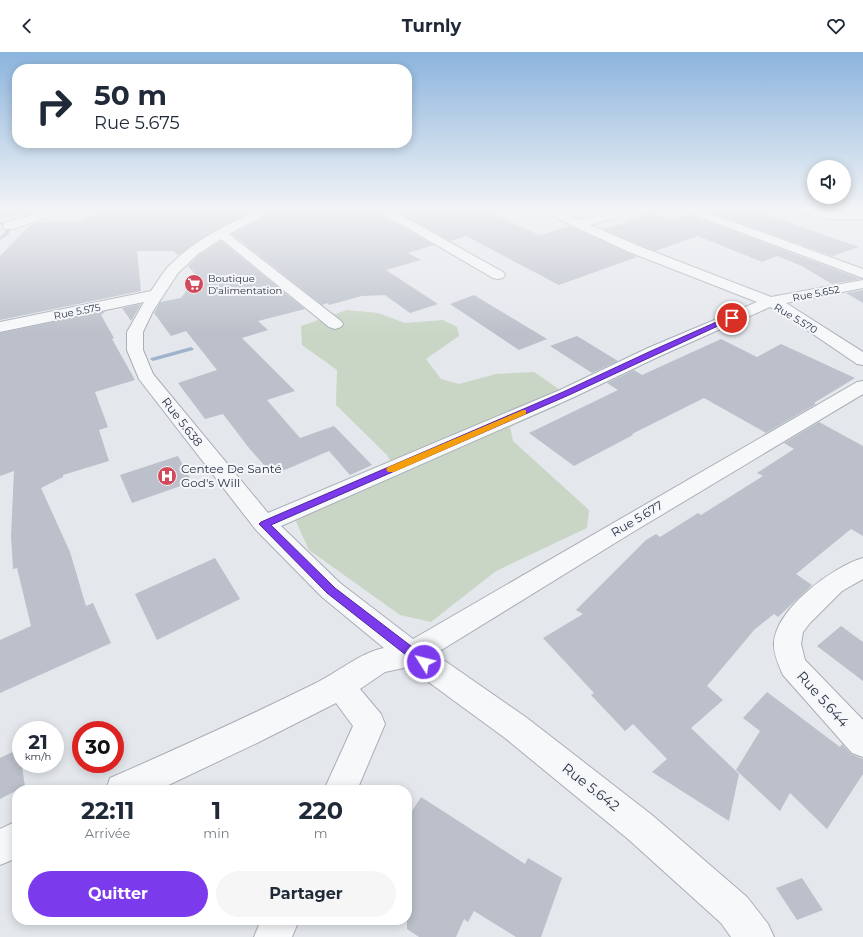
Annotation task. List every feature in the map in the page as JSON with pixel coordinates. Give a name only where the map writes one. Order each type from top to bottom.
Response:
[{"type":"street","name":"Rue 5.638","points":[[193,251],[173,270],[155,295],[135,332],[135,350],[145,375],[264,524],[331,590],[412,654]]},
{"type":"street","points":[[244,251],[334,324]]},
{"type":"street","points":[[456,251],[498,275]]},
{"type":"street","name":"Rue 5.570","points":[[640,251],[736,287],[784,308],[863,360]]},
{"type":"street","points":[[802,251],[863,274]]},
{"type":"street","name":"Rue 5.652","points":[[264,524],[566,394],[654,352],[769,302],[863,284]]},
{"type":"street","name":"Rue 5.575","points":[[0,326],[155,295]]},
{"type":"street","name":"Rue 5.677","points":[[412,654],[863,386]]},
{"type":"street","name":"Rue 5.644","points":[[863,567],[833,584],[801,615],[790,628],[787,644],[793,666],[863,742]]},
{"type":"street","points":[[133,785],[248,732],[340,686],[378,661],[412,654]]},
{"type":"street","name":"Rue 5.642","points":[[412,654],[516,728],[640,827],[734,910],[755,937]]},
{"type":"street","points":[[340,686],[370,724],[342,785]]},
{"type":"street","points":[[0,848],[12,841]]},
{"type":"street","points":[[273,937],[278,925]]},
{"type":"green space","points":[[347,310],[378,313],[405,323],[443,320],[457,327],[459,336],[426,359],[441,379],[459,384],[496,374],[534,372],[566,394],[560,405],[510,427],[513,441],[589,510],[587,528],[496,571],[431,622],[400,615],[309,550],[294,517],[392,464],[387,455],[336,405],[337,370],[302,345],[301,326]]},
{"type":"building","points":[[5,251],[137,251],[141,291],[0,320],[0,256]]},
{"type":"building","points":[[174,251],[183,251],[178,255]]},
{"type":"building","points":[[205,251],[234,251],[305,309],[258,321],[268,330],[242,338],[295,391],[267,400],[300,438],[334,426],[372,465],[350,475],[329,451],[273,475],[249,448],[223,414],[205,419],[178,383],[217,370],[186,331],[171,336],[154,313],[160,302],[181,298],[197,276],[188,266]]},
{"type":"building","points":[[254,251],[414,251],[408,253],[421,260],[386,270],[438,304],[410,313],[385,295],[362,296],[329,305],[327,303],[322,305]]},
{"type":"building","points":[[495,251],[625,251],[637,257],[559,285]]},
{"type":"building","points":[[736,251],[787,251],[861,279],[832,284],[802,266],[777,256],[762,262]]},
{"type":"building","points":[[819,251],[846,251],[832,256]]},
{"type":"building","points":[[863,290],[863,303],[846,293]]},
{"type":"building","points":[[474,295],[547,339],[519,350],[450,304]]},
{"type":"building","points":[[141,304],[131,321],[122,308]]},
{"type":"building","points":[[106,311],[101,315],[114,338],[112,339],[135,380],[95,392],[108,427],[99,430],[109,461],[63,475],[63,477],[41,488],[70,552],[86,606],[93,603],[111,643],[0,693],[0,640],[31,626],[17,568],[13,569],[11,536],[14,471],[0,476],[0,333]]},
{"type":"building","points":[[577,336],[618,361],[592,373],[550,346]]},
{"type":"building","points":[[721,339],[757,357],[781,344],[855,378],[814,403],[816,404],[766,433],[704,398],[632,434],[633,435],[574,466],[529,433],[618,390],[607,383],[634,370],[642,375]]},
{"type":"building","points":[[819,422],[863,446],[863,536],[851,529],[796,574],[812,585],[778,617],[774,614],[755,629],[707,686],[723,700],[691,728],[739,774],[729,821],[652,772],[667,759],[633,724],[625,731],[591,695],[594,693],[543,638],[583,614],[576,610],[646,540],[656,534],[660,537],[698,513],[701,515],[763,476],[757,473],[794,449],[784,443]]},
{"type":"building","points":[[178,456],[192,482],[132,503],[120,475]]},
{"type":"building","points":[[215,558],[240,599],[157,640],[135,594]]},
{"type":"building","points":[[841,626],[863,642],[863,681],[817,646]]},
{"type":"building","points":[[767,692],[840,747],[842,744],[851,754],[863,759],[863,774],[827,829],[790,793],[780,811],[736,770],[760,731],[743,718]]},
{"type":"building","points":[[12,752],[12,773],[23,773],[25,785],[12,785],[12,793],[0,799],[0,758]]},
{"type":"building","points":[[421,797],[525,864],[528,858],[562,878],[541,937],[516,937],[474,911],[468,922],[464,919],[456,937],[419,937],[407,929],[407,925],[412,925],[412,811]]},
{"type":"building","points":[[802,878],[823,910],[797,920],[776,888]]},
{"type":"waterway","points":[[153,359],[191,349]]},
{"type":"slow traffic","points":[[391,469],[523,412]]},
{"type":"place","name":"Boutique D'alimentation","points":[[194,284]]},
{"type":"place","name":"Centee De Santé God's Will","points":[[167,476]]},
{"type":"route","points":[[424,662],[331,590],[264,524],[566,394],[654,352],[732,318]]}]
